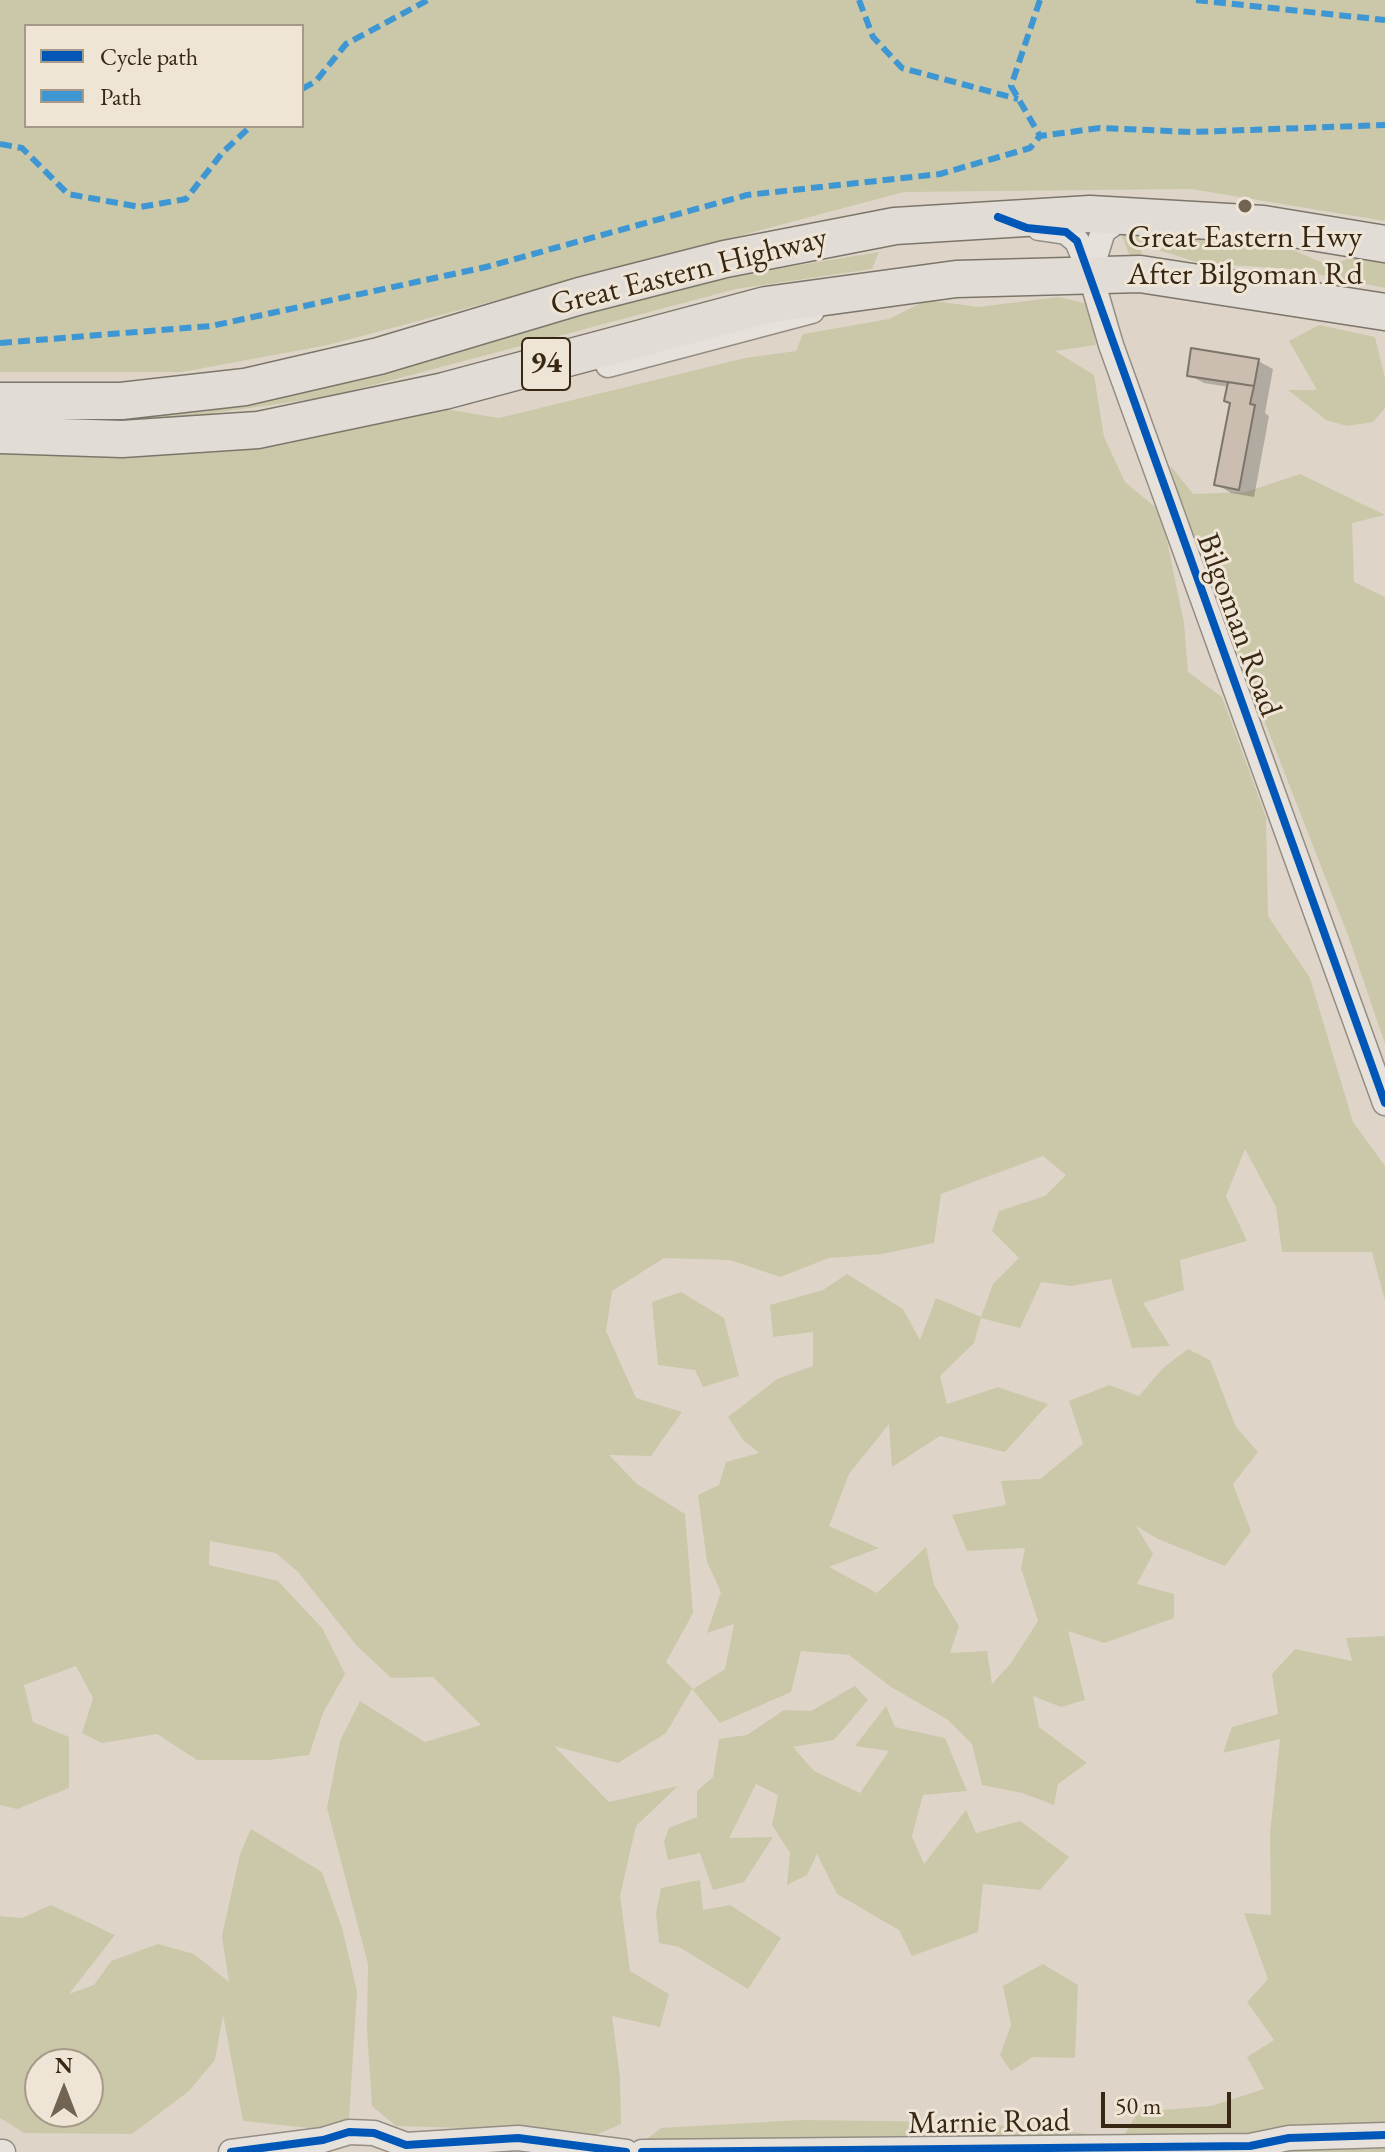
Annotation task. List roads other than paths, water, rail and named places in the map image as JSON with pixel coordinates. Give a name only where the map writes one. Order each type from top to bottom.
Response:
[{"type":"highway","name":"Great Eastern Highway","points":[[0,401],[121,401],[245,387],[379,356],[580,296],[772,248],[895,226],[998,217],[1126,215],[1263,224],[1385,244]]},
{"type":"highway","name":"Great Eastern Highway","points":[[0,435],[122,439],[258,430],[444,391],[766,305],[956,279],[1090,273],[1187,278],[1385,312]]},
{"type":"street","points":[[1090,273],[1103,231],[1126,215]]},
{"type":"street","name":"Bilgoman Road","points":[[998,217],[1027,228],[1066,232],[1077,241],[1090,273],[1111,345],[1385,1103]]},
{"type":"street","points":[[231,2152],[323,2140],[349,2132],[374,2133],[406,2145],[518,2138],[579,2150],[626,2152]]},
{"type":"street","name":"Marnie Road","points":[[642,2152],[1250,2146],[1289,2138],[1385,2135]]},
{"type":"place","name":"Great Eastern Hwy After Bilgoman Rd","points":[[1245,206]]}]
